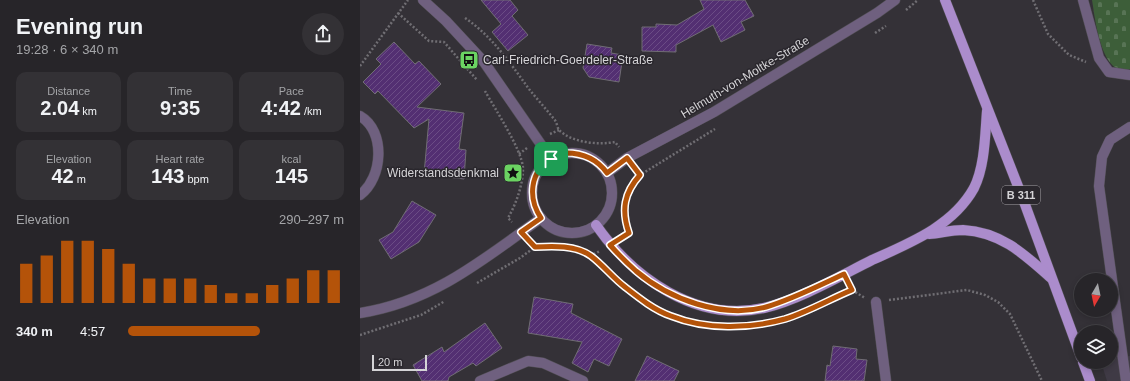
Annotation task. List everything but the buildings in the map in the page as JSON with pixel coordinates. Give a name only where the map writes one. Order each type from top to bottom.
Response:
[{"type":"main road","name":"B 311","points":[[945,0],[987,111],[1023,199],[1074,338]]},
{"type":"main road","points":[[596,225],[610,245],[636,271],[670,294],[702,305],[734,311],[764,308],[794,298],[928,234],[954,213],[974,187],[984,154],[987,111]]},
{"type":"main road","points":[[928,234],[963,230],[990,234],[1020,250],[1052,280]]},
{"type":"main road","points":[[1086,369],[1090,381]]},
{"type":"street","points":[[423,0],[446,21],[484,62],[551,159]]},
{"type":"street","name":"Helmuth-von-Moltke-Straße","points":[[607,173],[627,158],[714,112],[877,13],[895,0]]},
{"type":"street","points":[[1083,0],[1099,58],[1109,72],[1130,75]]},
{"type":"street","points":[[360,116],[367,120],[374,132],[379,150],[373,179],[360,195]]},
{"type":"street","points":[[1126,381],[1126,351],[1099,186],[1102,157],[1110,140],[1130,128]]},
{"type":"street","points":[[566,153],[582,154],[597,162],[607,173],[611,184],[612,196],[609,207],[604,217],[596,225],[587,230],[567,232],[548,225],[541,218],[533,204],[532,189],[537,173],[551,159],[566,153]]},
{"type":"street","points":[[360,313],[401,304],[438,288],[541,218]]},
{"type":"street","points":[[876,302],[886,381]]},
{"type":"street","points":[[480,381],[528,361],[543,363],[583,381]]},
{"type":"path","points":[[360,66],[408,0]]},
{"type":"path","points":[[1033,0],[1048,34],[1069,55],[1109,72]]},
{"type":"path","points":[[398,13],[429,41],[444,42],[482,85],[519,154],[523,168],[516,205],[508,218],[535,247]]},
{"type":"path","points":[[459,15],[481,29],[508,61],[542,106],[556,121],[559,130],[572,138],[596,144],[615,142],[640,175]]},
{"type":"path","points":[[871,35],[885,27]]},
{"type":"path","points":[[590,256],[629,233],[625,220],[626,198],[630,185],[640,175],[722,125]]},
{"type":"path","points":[[474,284],[520,258],[535,247],[553,246],[570,248],[590,256],[614,279],[641,300],[671,316],[725,327],[740,326]]},
{"type":"path","points":[[844,274],[852,290],[863,297],[876,302],[967,290],[986,295],[998,302],[1010,314],[1042,381]]},
{"type":"path","points":[[826,301],[852,290]]},
{"type":"path","points":[[360,335],[421,315],[447,300]]},
{"type":"shaded area","points":[[1130,356],[1130,381],[1107,381],[1103,369],[1118,369],[1118,357]]},
{"type":"green space","points":[[1092,0],[1130,0],[1130,69],[1120,70],[1112,65],[1106,56],[1101,45]]},
{"type":"place","name":"Carl-Friedrich-Goerdeler-Straße","points":[[469,60]]},
{"type":"place","name":"Widerstandsdenkmal","points":[[513,173]]},
{"type":"route","points":[[566,153],[582,154],[597,162],[607,173],[627,158],[640,175],[630,185],[626,198],[625,220],[629,233],[610,245],[636,271],[670,294],[702,305],[734,311],[764,308],[794,298],[844,274],[852,290],[786,318],[756,325],[725,327],[698,323],[671,316],[641,300],[614,279],[590,256],[570,248],[553,246],[535,247],[521,232],[541,218],[536,212],[533,204],[532,189],[537,173],[551,159],[566,153]]}]
